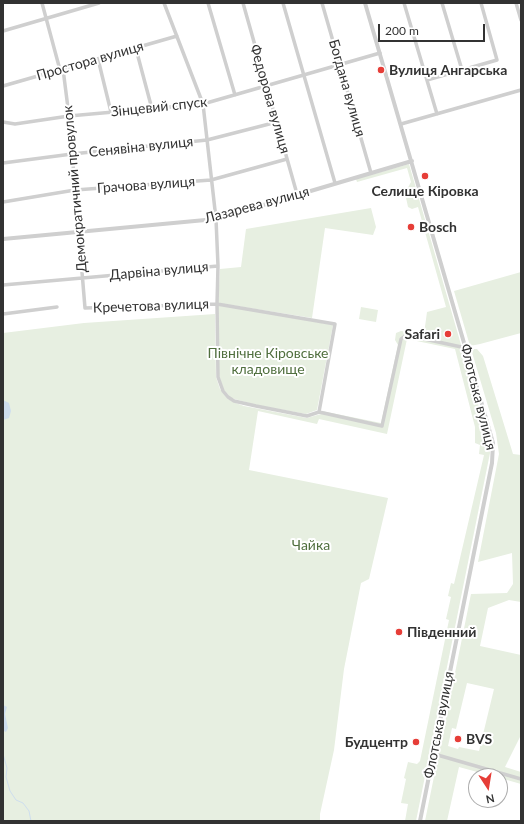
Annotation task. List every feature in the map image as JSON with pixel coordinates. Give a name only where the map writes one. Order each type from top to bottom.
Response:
[{"type":"street","name":"Демократичний провулок","points":[[42,3],[61,70],[70,116],[85,308]]},
{"type":"street","points":[[3,31],[99,3]]},
{"type":"street","points":[[164,3],[203,104],[216,218],[218,266],[218,377],[221,388],[228,397],[234,401],[245,404],[308,416],[319,412],[382,426],[401,339],[406,335],[466,348]]},
{"type":"street","points":[[208,3],[235,95]]},
{"type":"street","name":"Федорова вулиця","points":[[243,3],[298,194]]},
{"type":"street","points":[[284,3],[335,183]]},
{"type":"street","name":"Богдана вулиця","points":[[322,3],[371,173]]},
{"type":"street","name":"Флотська вулиця","points":[[365,3],[492,438],[494,454],[420,821]]},
{"type":"street","points":[[404,3],[437,114]]},
{"type":"street","points":[[442,3],[462,70]]},
{"type":"street","points":[[427,80],[497,60],[481,3]]},
{"type":"street","points":[[516,3],[521,20]]},
{"type":"street","name":"Простора вулиця","points":[[3,86],[98,60],[177,36]]},
{"type":"street","points":[[136,49],[152,109]]},
{"type":"street","name":"Зінцевий спуск","points":[[3,122],[16,124],[70,116],[203,104],[380,53]]},
{"type":"street","points":[[98,60],[111,112]]},
{"type":"street","points":[[401,124],[521,90]]},
{"type":"street","name":"Сенявіна вулиця","points":[[3,163],[72,154],[207,140],[277,122]]},
{"type":"street","name":"Грачова вулиця","points":[[3,202],[75,190],[212,180],[287,159]]},
{"type":"street","name":"Лазарева вулиця","points":[[3,239],[216,218],[412,161]]},
{"type":"street","name":"Дарвіна вулиця","points":[[3,285],[218,266]]},
{"type":"street","name":"Кречетова вулиця","points":[[85,308],[217,304],[335,324],[319,412]]},
{"type":"street","points":[[3,314],[57,307]]},
{"type":"street","points":[[434,754],[521,779]]},
{"type":"green space","name":"Чайка","points":[[409,164],[489,442],[490,453],[416,821],[405,821],[408,804],[401,803],[406,779],[404,778],[408,762],[417,764],[420,761],[449,620],[446,619],[451,597],[448,596],[451,583],[454,584],[484,455],[479,454],[480,445],[475,443],[475,427],[455,349],[407,339],[387,434],[319,419],[317,424],[258,411],[249,470],[388,498],[369,579],[361,583],[344,669],[334,750],[320,814],[320,820],[322,821],[3,821],[3,333],[84,323],[215,314],[216,377],[220,389],[227,398],[233,402],[244,406],[307,418],[321,414],[322,411],[381,423],[398,345],[395,340],[396,333],[401,331],[424,334],[427,312],[446,307],[418,207],[412,209],[408,207],[405,193],[411,182],[407,168],[357,182],[356,179]]},
{"type":"green space","points":[[371,208],[376,227],[373,235],[325,228],[312,318],[218,303],[220,269],[241,267],[246,229]]},
{"type":"green space","points":[[521,272],[521,333],[470,346],[454,291]]},
{"type":"green space","name":"Північне Кіровське кладовище","points":[[218,305],[333,325],[317,410],[306,414],[256,405],[231,398],[224,390],[219,376]]},
{"type":"green space","points":[[361,307],[378,310],[376,322],[359,319]]},
{"type":"green space","points":[[471,349],[477,349],[483,356],[513,454],[521,455],[521,602],[509,600],[488,608],[480,646],[521,655],[521,735],[505,767],[521,772],[521,784],[508,780],[508,768],[468,768],[468,769],[459,767],[447,821],[425,821],[471,594],[507,593],[513,584],[512,553],[478,562],[499,454],[496,433]],"holes":[[[467,683],[494,689],[479,751],[459,747],[458,749],[448,746],[452,728],[456,729]]]},
{"type":"water","points":[[3,400],[9,403],[11,411],[9,418],[3,420]]},
{"type":"water","points":[[3,705],[7,707],[5,714],[8,728],[6,732],[4,731],[3,725]]},
{"type":"waterway","points":[[3,754],[7,768],[6,777],[10,791],[16,800],[23,803],[29,811],[31,821]]},
{"type":"place","name":"Вулиця Ангарська","points":[[381,70]]},
{"type":"place","name":"Селище Кіровка","points":[[425,176]]},
{"type":"place","name":"Bosch","points":[[411,227]]},
{"type":"place","name":"Safari","points":[[448,334]]},
{"type":"place","name":"Південний","points":[[399,632]]},
{"type":"place","name":"BVS","points":[[458,739]]},
{"type":"place","name":"Будцентр","points":[[416,742]]}]
